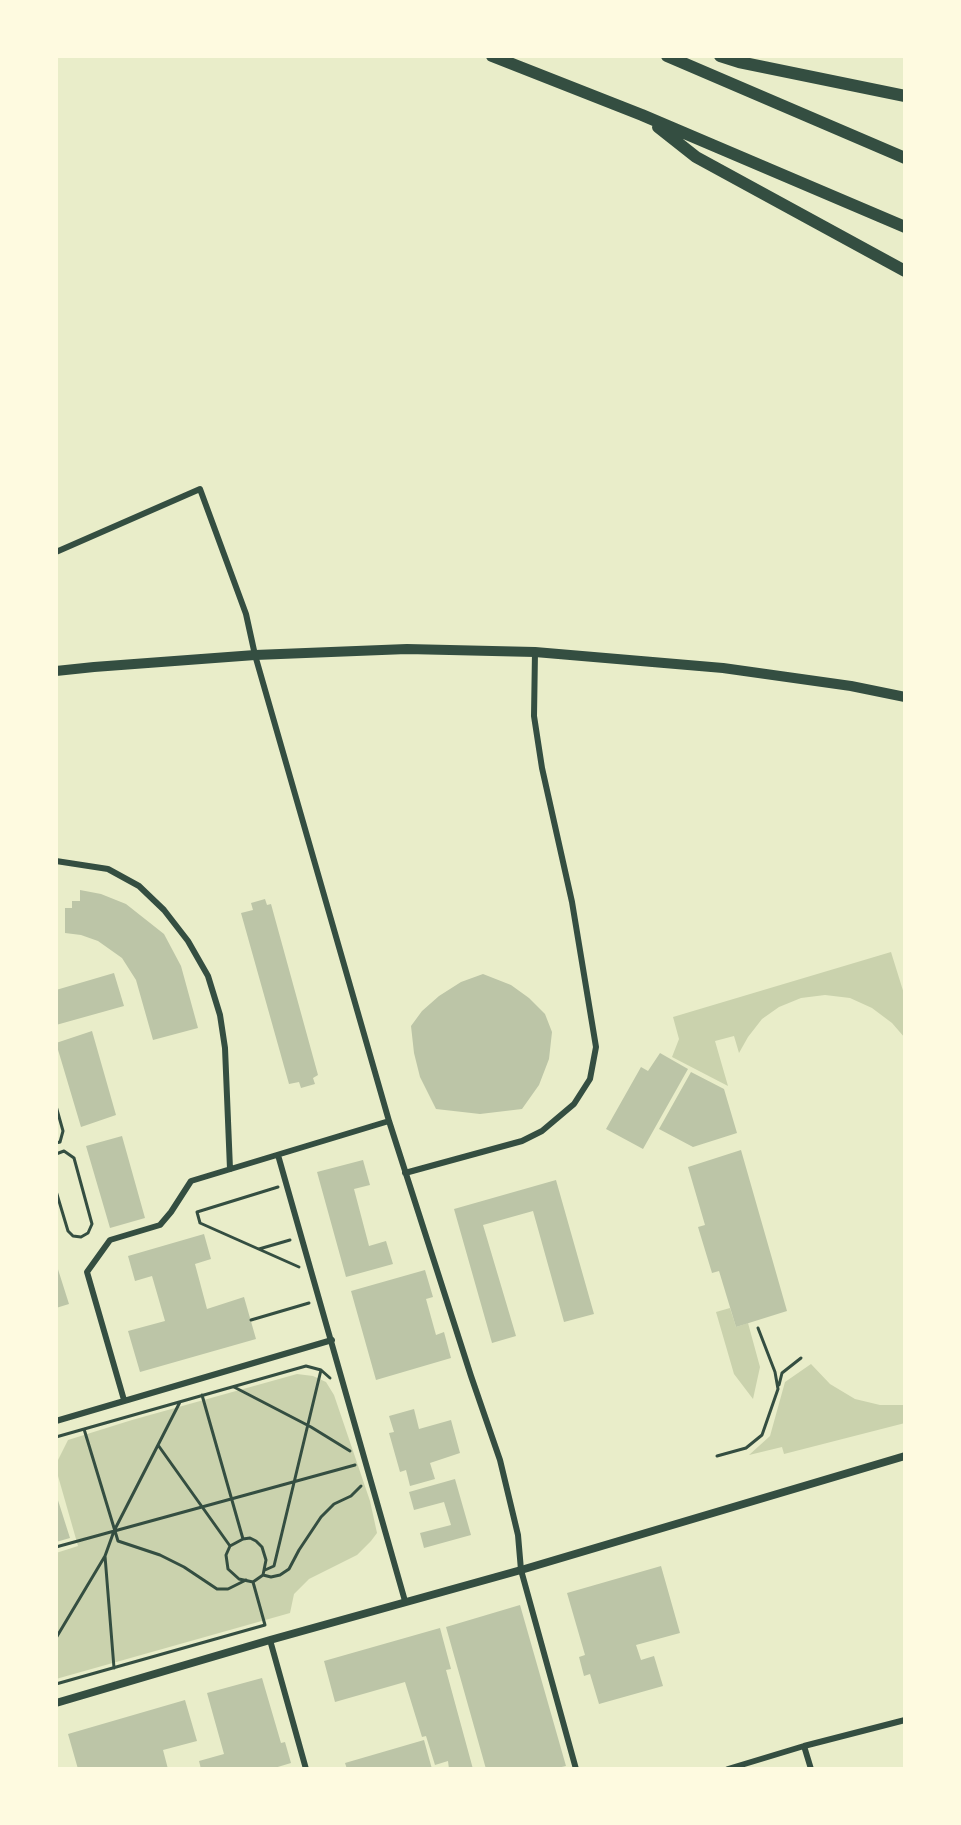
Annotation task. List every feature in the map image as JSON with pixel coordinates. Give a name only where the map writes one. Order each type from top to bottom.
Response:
[{"type":"highway","points":[[492,56],[642,115],[905,227]]},
{"type":"highway","points":[[667,56],[905,158]]},
{"type":"highway","points":[[720,56],[905,96]]},
{"type":"highway","points":[[642,115],[696,157],[905,271]]},
{"type":"main road","points":[[56,671],[255,655],[407,649],[535,652],[723,668],[905,697]]},
{"type":"street","points":[[56,552],[200,489],[246,614],[255,655],[389,1121],[500,1460],[518,1535],[521,1570],[576,1769]]},
{"type":"street","points":[[405,1173],[522,1141],[542,1131],[574,1104],[590,1079],[596,1047],[572,902],[542,768],[534,716],[535,652]]},
{"type":"street","points":[[56,861],[108,869],[139,886],[172,920],[208,976],[220,1015],[225,1048],[230,1169]]},
{"type":"street","points":[[124,1400],[87,1272],[110,1240],[160,1225],[191,1181],[389,1121]]},
{"type":"street","points":[[278,1155],[405,1601]]},
{"type":"street","points":[[56,1421],[332,1340]]},
{"type":"street","points":[[56,1703],[905,1456]]},
{"type":"street","points":[[270,1640],[306,1769]]},
{"type":"street","points":[[728,1769],[905,1720]]},
{"type":"street","points":[[804,1746],[811,1769]]},
{"type":"lane","points":[[758,1328],[775,1372],[778,1389]]},
{"type":"lane","points":[[717,1456],[746,1448],[762,1435],[782,1373],[801,1358]]},
{"type":"path","points":[[56,1106],[63,1131],[58,1143],[74,1158],[92,1224],[88,1233],[81,1237],[73,1236],[68,1231],[56,1191]]},
{"type":"path","points":[[56,1154],[64,1151]]},
{"type":"path","points":[[279,1187],[197,1212],[200,1223],[302,1268]]},
{"type":"path","points":[[259,1249],[294,1239]]},
{"type":"path","points":[[251,1320],[312,1302]]},
{"type":"path","points":[[56,1437],[306,1366],[321,1370],[274,1566],[253,1582]]},
{"type":"path","points":[[233,1386],[308,1425],[356,1455]]},
{"type":"path","points":[[202,1395],[243,1539]]},
{"type":"path","points":[[56,1638],[105,1556],[114,1531],[180,1402]]},
{"type":"path","points":[[84,1429],[118,1541],[160,1555],[217,1589],[228,1589],[246,1580]]},
{"type":"path","points":[[158,1445],[230,1546]]},
{"type":"path","points":[[56,1547],[366,1462]]},
{"type":"path","points":[[264,1572],[271,1577],[289,1569],[321,1517],[334,1504],[351,1496],[369,1472]]},
{"type":"path","points":[[253,1582],[239,1579],[228,1569],[226,1555],[230,1546],[250,1538],[262,1547],[266,1560],[264,1572]]},
{"type":"path","points":[[105,1556],[114,1668]]},
{"type":"path","points":[[56,1684],[265,1625],[253,1582]]},
{"type":"green space","points":[[891,952],[905,997],[905,1038],[872,1008],[850,998],[825,995],[801,998],[779,1007],[762,1019],[739,1053],[734,1036],[715,1041],[728,1086],[672,1057],[679,1039],[673,1017]]},
{"type":"green space","points":[[730,1308],[736,1327],[748,1323],[760,1367],[753,1399],[734,1374],[716,1312]]},
{"type":"green space","points":[[811,1364],[830,1384],[855,1399],[880,1405],[905,1405],[905,1423],[784,1454],[782,1447],[749,1455],[770,1436],[785,1382]]},
{"type":"green space","points":[[297,1374],[326,1382],[334,1395],[370,1501],[377,1533],[371,1541],[357,1555],[309,1579],[294,1594],[290,1613],[56,1679],[56,1553],[78,1546],[56,1469],[68,1440]]},
{"type":"building","points":[[80,890],[126,904],[164,934],[181,966],[198,1028],[153,1040],[136,980],[122,958],[98,941],[65,933],[65,908],[72,908],[72,901],[80,901]]},
{"type":"building","points":[[265,899],[267,905],[271,904],[318,1075],[313,1078],[315,1084],[301,1088],[299,1082],[289,1084],[241,913],[253,910],[251,903]]},
{"type":"building","points":[[114,973],[124,1006],[56,1025],[56,990]]},
{"type":"building","points":[[483,974],[511,985],[545,1014],[552,1032],[549,1059],[539,1085],[522,1109],[480,1114],[436,1109],[420,1077],[411,1026],[439,996],[461,982]]},
{"type":"building","points":[[92,1031],[116,1115],[81,1127],[56,1043]]},
{"type":"building","points":[[660,1053],[688,1069],[643,1149],[606,1129],[641,1067],[648,1071]]},
{"type":"building","points":[[691,1072],[724,1089],[737,1133],[693,1147],[659,1129]]},
{"type":"building","points":[[122,1136],[145,1218],[110,1228],[86,1146]]},
{"type":"building","points":[[741,1150],[787,1311],[736,1327],[719,1271],[712,1273],[698,1227],[705,1225],[688,1167]]},
{"type":"building","points":[[363,1160],[370,1185],[354,1189],[369,1246],[386,1241],[393,1264],[346,1277],[317,1172]]},
{"type":"building","points":[[556,1180],[594,1314],[564,1322],[533,1211],[483,1225],[516,1336],[492,1343],[454,1209]]},
{"type":"building","points":[[204,1234],[211,1259],[195,1264],[207,1309],[244,1297],[256,1339],[140,1372],[128,1331],[165,1321],[152,1276],[135,1281],[128,1256]]},
{"type":"building","points":[[56,1263],[69,1304],[56,1308]]},
{"type":"building","points":[[425,1270],[433,1297],[426,1299],[436,1335],[444,1332],[451,1358],[376,1380],[351,1291]]},
{"type":"building","points":[[414,1409],[419,1429],[451,1420],[460,1453],[430,1463],[435,1479],[410,1486],[406,1470],[400,1472],[389,1433],[394,1432],[389,1416]]},
{"type":"building","points":[[455,1479],[471,1535],[424,1548],[420,1533],[451,1525],[444,1502],[414,1510],[409,1492]]},
{"type":"building","points":[[56,1494],[70,1538],[56,1542]]},
{"type":"building","points":[[661,1566],[680,1633],[636,1645],[641,1660],[654,1656],[663,1686],[599,1704],[590,1674],[584,1676],[579,1657],[585,1655],[567,1593]]},
{"type":"building","points":[[520,1605],[566,1766],[553,1769],[486,1769],[446,1627]]},
{"type":"building","points":[[440,1628],[451,1669],[446,1670],[473,1769],[449,1769],[448,1761],[435,1765],[426,1736],[422,1737],[405,1682],[335,1702],[324,1661]]},
{"type":"building","points":[[262,1678],[281,1743],[285,1742],[291,1763],[271,1769],[201,1769],[199,1761],[224,1754],[207,1693]]},
{"type":"building","points":[[185,1700],[197,1741],[163,1750],[168,1769],[78,1769],[68,1734]]},
{"type":"building","points":[[424,1740],[432,1769],[347,1769],[345,1763]]}]
